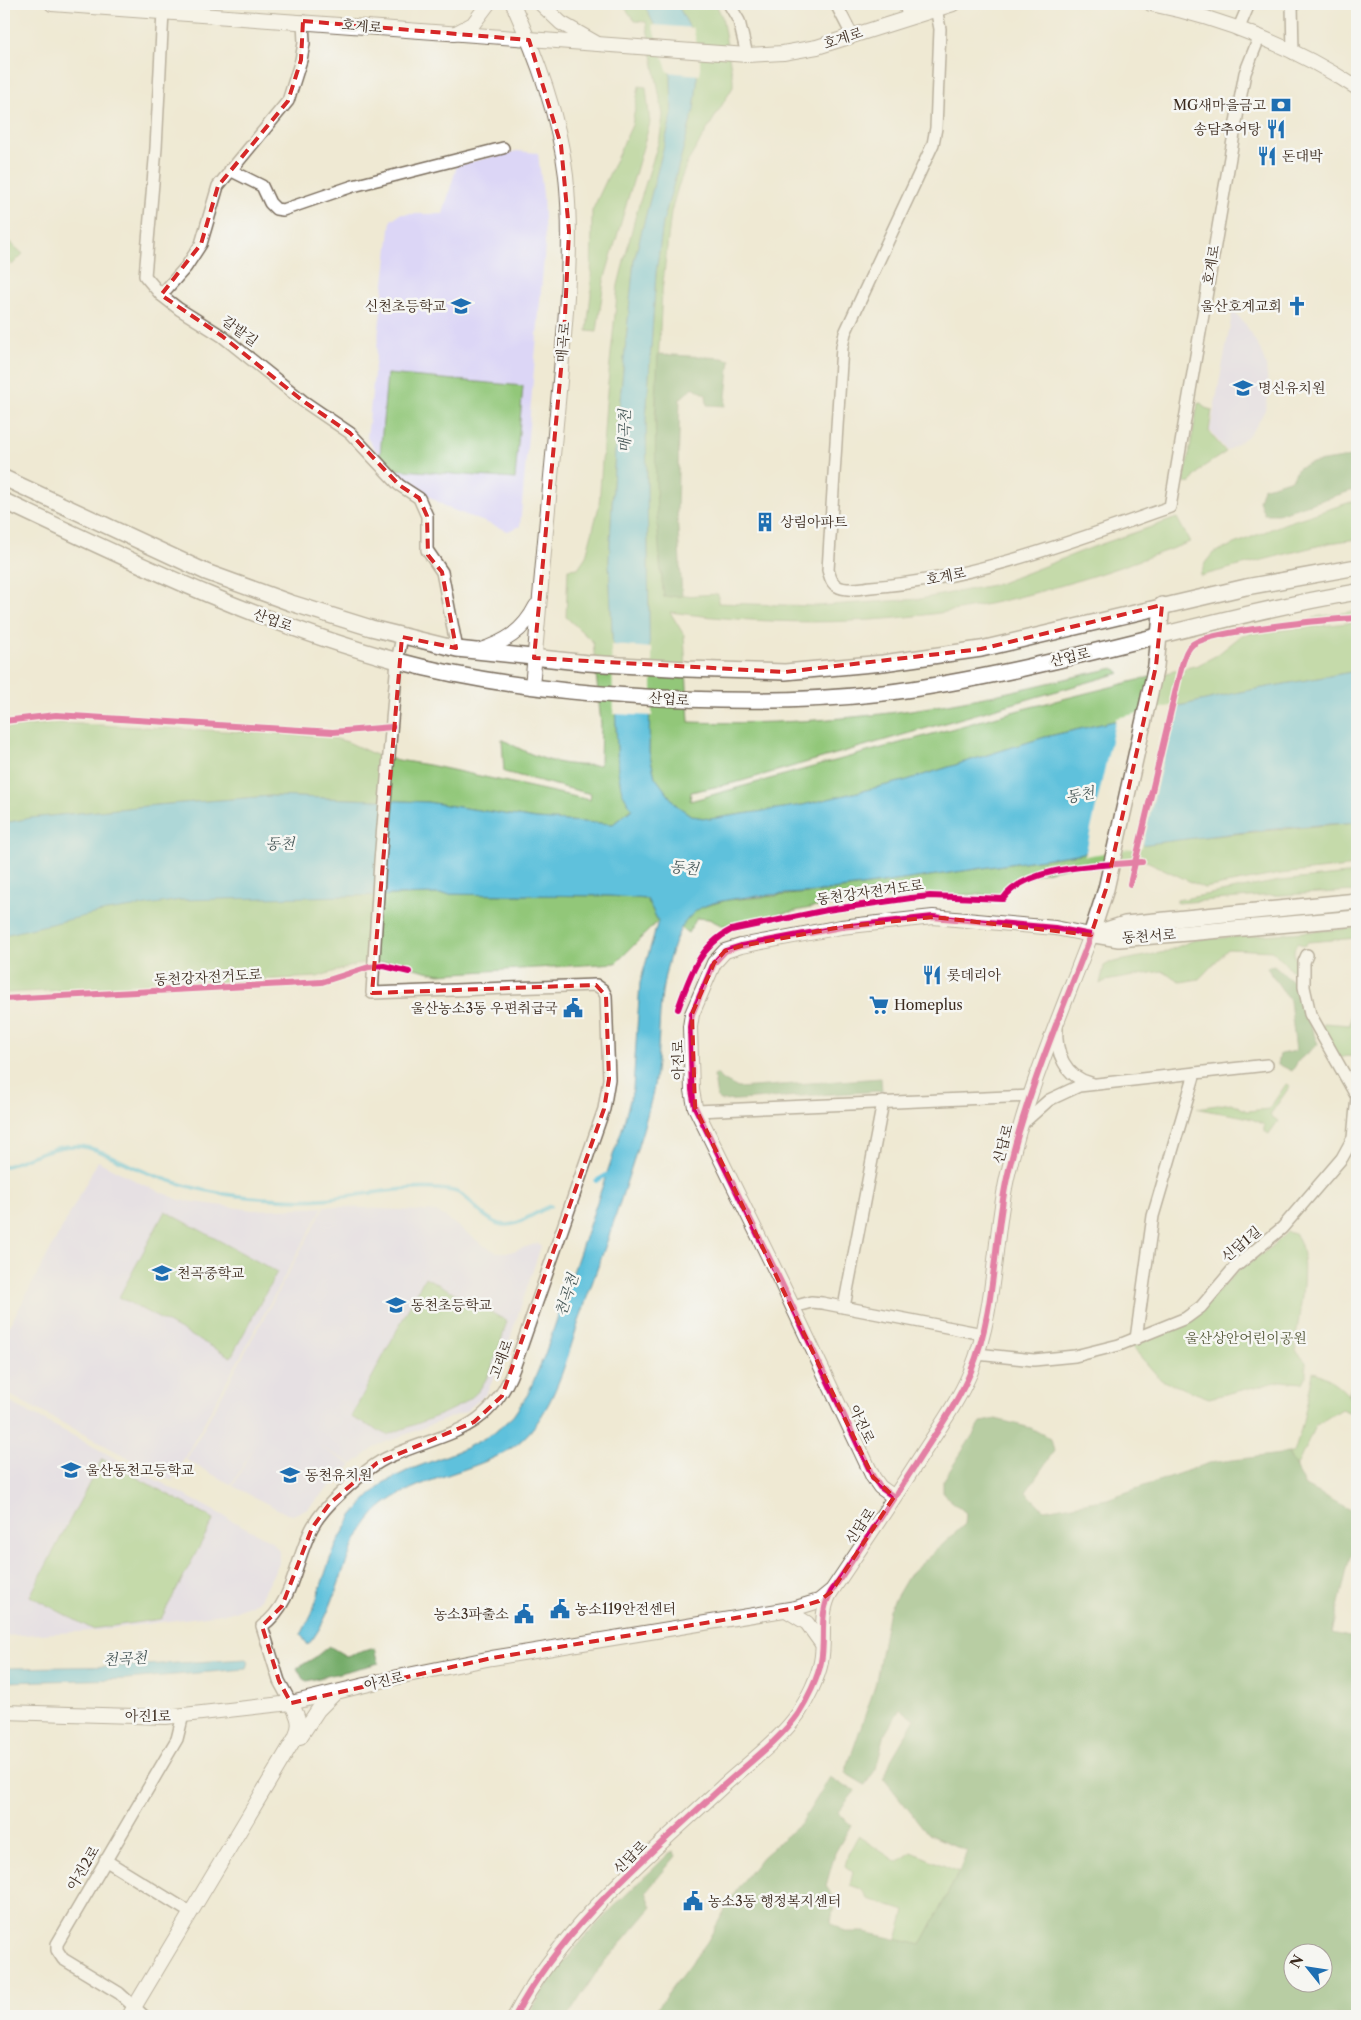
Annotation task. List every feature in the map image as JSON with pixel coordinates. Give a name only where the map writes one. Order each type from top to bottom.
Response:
[{"type":"main road","name":"산업로","points":[[4,478],[206,572],[291,603],[402,636],[458,649],[588,663],[785,672],[883,663],[981,649],[1246,587],[1357,567]]},
{"type":"main road","name":"산업로","points":[[4,501],[198,592],[282,624],[397,661],[532,687],[587,694],[690,701],[786,701],[884,693],[985,676],[1249,613],[1357,592]]},
{"type":"main road","name":"신답로","points":[[1091,935],[1106,888],[1158,656],[1162,606]]},
{"type":"main road","name":"동천서로","points":[[1091,935],[1124,924],[1357,901]]},
{"type":"main road","name":"동천서로","points":[[1091,935],[1119,939],[1357,918]]},
{"type":"street","name":"호계로","points":[[52,4],[747,55],[783,53],[818,47],[852,35],[906,10],[936,8],[953,4]]},
{"type":"street","points":[[454,34],[473,24],[488,4]]},
{"type":"street","name":"매곡로","points":[[512,4],[529,40],[547,91],[566,176],[569,231],[564,337],[532,687]]},
{"type":"street","points":[[541,4],[561,23],[599,45]]},
{"type":"street","points":[[729,4],[739,21],[747,55]]},
{"type":"street","points":[[836,4],[852,35]]},
{"type":"street","points":[[1151,4],[1198,16],[1259,38],[1292,53],[1357,88]]},
{"type":"street","points":[[1238,30],[1249,4]]},
{"type":"street","points":[[1292,4],[1292,53]]},
{"type":"street","name":"호계로","points":[[936,8],[940,29],[936,128],[933,144],[845,334],[842,347],[828,570],[831,580],[837,587],[849,589],[918,582],[982,569],[1170,507],[1245,73],[1259,38]]},
{"type":"street","name":"갈밭길","points":[[163,12],[156,148],[145,276],[161,295],[179,309],[222,336],[303,402],[350,433],[399,485],[419,498],[427,516],[428,555],[442,572],[458,649]]},
{"type":"street","points":[[161,295],[186,267],[201,244],[214,194],[230,170],[288,101],[301,60],[304,43],[303,21]]},
{"type":"street","points":[[230,170],[262,186],[270,203],[276,209],[283,210],[353,186],[503,148]]},
{"type":"street","points":[[477,651],[500,643],[518,632],[528,622],[540,599]]},
{"type":"street","points":[[397,661],[402,636]]},
{"type":"street","name":"고래로","points":[[291,1703],[279,1681],[262,1626],[282,1606],[312,1528],[330,1503],[378,1463],[474,1422],[491,1410],[502,1396],[514,1368],[604,1109],[609,1079],[606,996],[600,987],[589,984],[372,993],[380,861],[397,661]]},
{"type":"street","name":"아진로","points":[[894,1497],[880,1487],[873,1477],[793,1307],[697,1111],[692,1090],[691,1020],[714,963],[719,956],[732,948],[841,927],[934,917],[1054,928],[1091,935]]},
{"type":"street","name":"신답로","points":[[515,2016],[547,1964],[595,1910],[635,1868],[792,1722],[799,1712],[821,1663],[822,1616],[831,1592],[965,1386],[983,1334],[1001,1210],[1021,1126],[1091,935]]},
{"type":"street","name":"신답1길","points":[[977,1354],[1034,1360],[1053,1359],[1097,1351],[1136,1339],[1194,1313],[1235,1267],[1268,1242],[1282,1228],[1353,1151],[1357,1097],[1310,1014],[1304,987],[1304,962],[1307,955]]},
{"type":"street","points":[[1057,1024],[1056,1046],[1063,1062],[1079,1079],[1092,1084]]},
{"type":"street","points":[[1021,1126],[1032,1113],[1049,1100],[1068,1090],[1092,1084],[1267,1065]]},
{"type":"street","points":[[1136,1339],[1153,1216],[1161,1184],[1191,1092],[1195,1073]]},
{"type":"street","points":[[697,1111],[1031,1096]]},
{"type":"street","points":[[844,1307],[883,1102]]},
{"type":"street","points":[[793,1307],[811,1302],[983,1334]]},
{"type":"street","name":"아진로","points":[[291,1703],[398,1677],[492,1658],[786,1610],[819,1601],[831,1592]]},
{"type":"street","points":[[786,1610],[807,1623],[822,1644]]},
{"type":"street","points":[[278,1766],[318,1710],[335,1693]]},
{"type":"street","points":[[136,2013],[191,1913],[299,1731],[299,1719],[291,1703]]},
{"type":"street","name":"아진1로","points":[[4,1712],[166,1717],[291,1703]]},
{"type":"street","name":"아진2로","points":[[136,2013],[119,1993],[63,1959],[57,1950],[58,1938],[177,1739],[183,1715]]},
{"type":"street","points":[[105,1860],[191,1913]]},
{"type":"highlighted area","points":[[303,21],[529,40],[561,145],[569,231],[564,337],[534,658],[785,672],[981,649],[1162,605],[1156,666],[1106,889],[1091,935],[933,917],[841,927],[741,946],[725,951],[714,963],[692,1014],[695,1107],[873,1477],[894,1497],[831,1592],[819,1601],[796,1608],[492,1658],[291,1703],[279,1681],[262,1626],[282,1606],[312,1528],[330,1503],[377,1463],[474,1422],[502,1396],[604,1109],[609,1079],[606,996],[596,985],[372,993],[402,637],[456,648],[442,572],[428,555],[427,516],[419,498],[399,485],[350,433],[303,401],[222,336],[161,295],[201,244],[218,186],[288,101],[301,60]]},
{"type":"shaded area","name":"신천초등학교","points":[[517,151],[538,153],[543,195],[545,246],[520,526],[508,531],[448,508],[391,472],[367,438],[391,220],[400,214],[443,214],[457,165]]},
{"type":"shaded area","name":"명신유치원","points":[[1233,310],[1246,325],[1261,351],[1266,366],[1269,395],[1265,410],[1257,425],[1248,436],[1227,451],[1210,431]]},
{"type":"shaded area","name":"천곡중학교","points":[[98,1161],[142,1184],[180,1200],[253,1210],[323,1207],[172,1481],[4,1392],[4,1336]]},
{"type":"shaded area","name":"동천초등학교","points":[[325,1206],[438,1212],[483,1245],[496,1252],[510,1252],[538,1243],[541,1246],[504,1357],[486,1394],[465,1412],[378,1445],[353,1464],[319,1446],[352,1465],[308,1508],[293,1515],[287,1514],[233,1486],[256,1442],[232,1485],[186,1460]]},
{"type":"shaded area","name":"울산동천고등학교","points":[[4,1399],[271,1541],[279,1550],[279,1563],[260,1599],[250,1606],[229,1613],[94,1631],[4,1636]]},
{"type":"green space","points":[[622,4],[644,4],[660,36],[671,76],[672,115],[634,261],[615,450],[609,561],[618,771],[622,792],[632,808],[613,824],[536,819],[427,802],[271,796],[157,805],[31,818],[4,823],[4,728],[60,723],[325,736],[348,742],[380,757],[434,766],[590,800],[591,794],[504,772],[502,739],[526,752],[549,760],[573,765],[600,765],[601,724],[593,642],[566,617],[568,569],[578,568],[586,556],[599,506],[606,402],[618,285],[636,214],[660,137],[663,115],[646,22],[635,21]]},
{"type":"green space","points":[[677,4],[716,4],[722,17],[733,87],[687,163],[671,212],[662,292],[655,418],[660,564],[664,597],[718,594],[718,603],[815,606],[920,599],[998,584],[1093,547],[1177,518],[1190,542],[1046,590],[988,604],[922,615],[886,619],[814,622],[742,619],[670,612],[684,635],[689,722],[756,723],[858,717],[925,708],[978,698],[1114,668],[1120,673],[738,782],[691,792],[690,801],[1023,709],[1198,665],[1217,655],[1242,635],[1247,634],[1357,622],[1357,671],[1240,692],[1045,737],[904,781],[803,805],[710,819],[692,816],[676,805],[655,777],[649,752],[650,689],[646,420],[656,273],[663,222],[694,109],[697,84],[697,57],[693,34]]},
{"type":"green space","points":[[639,86],[646,87],[650,123],[604,281],[597,332],[587,331],[591,293],[592,211],[632,125]]},
{"type":"green space","points":[[4,237],[23,254],[12,265],[4,256]]},
{"type":"green space","points":[[658,354],[730,360],[725,406],[707,405],[706,395],[693,387],[680,399],[677,512],[682,596],[664,597],[658,537],[656,415]]},
{"type":"green space","points":[[387,374],[523,386],[515,479],[392,469],[380,456]]},
{"type":"green space","points":[[1198,403],[1212,410],[1209,432],[1226,452],[1203,467],[1189,484],[1184,482]]},
{"type":"green space","points":[[1357,456],[1357,489],[1278,514],[1264,514],[1259,501],[1263,488],[1292,479],[1298,468],[1310,463]]},
{"type":"green space","points":[[1357,500],[1357,539],[1329,543],[1200,576],[1205,563],[1213,553],[1286,523]]},
{"type":"green space","points":[[1357,611],[1357,616],[1314,619],[1314,617]]},
{"type":"green space","points":[[1357,822],[1357,866],[1280,874],[1204,888],[1142,859],[1080,864],[1018,880],[1001,895],[918,894],[810,908],[723,926],[709,919],[697,918],[688,933],[680,927],[698,908],[727,900],[821,892],[1173,840]]},
{"type":"green space","points":[[1357,873],[1357,891],[1177,903],[1177,900],[1280,881]]},
{"type":"green space","points":[[433,894],[610,896],[647,899],[658,921],[616,963],[439,974],[389,962],[362,963],[317,977],[4,993],[4,935],[70,918],[137,905],[182,900]]},
{"type":"green space","points":[[1357,928],[1357,938],[1308,942],[1304,946],[1298,943],[1294,950],[1299,975],[1297,976],[1273,951],[1228,949],[1199,979],[1181,982],[1162,971],[1105,981],[1100,984],[1104,966],[1109,963],[1165,952],[1194,940]]},
{"type":"green space","points":[[1274,965],[1299,987],[1307,1017],[1318,1044],[1299,1060],[1292,1071],[1278,1064],[1280,1054],[1296,1051],[1290,1001],[1267,968]]},
{"type":"green space","points":[[1352,1011],[1357,1012],[1357,1054],[1339,1058],[1322,1027],[1324,1023],[1350,1025]]},
{"type":"green space","points":[[717,1074],[721,1079],[738,1088],[881,1078],[882,1091],[721,1101],[717,1098],[714,1076]]},
{"type":"green space","points":[[1286,1084],[1290,1086],[1270,1115],[1278,1121],[1269,1134],[1264,1131],[1264,1125],[1258,1121],[1197,1108],[1231,1103],[1247,1111],[1269,1109]]},
{"type":"green space","points":[[165,1211],[277,1272],[231,1357],[119,1297]]},
{"type":"green space","name":"울산상안어린이공원","points":[[1287,1232],[1295,1234],[1303,1255],[1303,1287],[1295,1344],[1296,1351],[1306,1362],[1306,1377],[1303,1383],[1280,1381],[1209,1398],[1161,1380],[1132,1347],[1189,1321],[1239,1270],[1273,1246]]},
{"type":"green space","points":[[425,1277],[507,1321],[489,1373],[480,1389],[472,1397],[437,1416],[387,1435],[351,1417]]},
{"type":"green space","points":[[1357,1370],[1357,1411],[1349,1393]]},
{"type":"green space","points":[[1313,1372],[1334,1382],[1348,1395],[1356,1409],[1356,1415],[1341,1409],[1315,1426],[1296,1468],[1288,1453],[1292,1453],[1295,1450]]},
{"type":"green space","points":[[996,1419],[1031,1428],[1051,1439],[1054,1451],[1026,1492],[1044,1510],[1107,1499],[1209,1463],[1288,1453],[1305,1486],[1357,1513],[1357,1551],[1350,1557],[1332,1633],[1354,1638],[1357,1635],[1357,2016],[651,2016],[707,1942],[736,1890],[762,1857],[802,1822],[830,1777],[844,1786],[856,1790],[838,1812],[851,1825],[835,1853],[826,1886],[835,1900],[831,1922],[844,1932],[864,1932],[921,1945],[959,1872],[967,1851],[928,1834],[884,1779],[891,1760],[915,1719],[900,1709],[885,1734],[876,1769],[865,1785],[845,1773],[875,1686],[889,1609],[909,1575],[965,1524],[966,1513],[943,1494],[943,1481],[981,1422]]},
{"type":"green space","points":[[102,1459],[214,1519],[161,1619],[92,1629],[30,1596]]},
{"type":"green space","points":[[329,1646],[346,1656],[375,1648],[379,1663],[307,1681],[303,1679],[297,1668]]},
{"type":"green space","points":[[858,1836],[897,1862],[912,1852],[959,1872],[921,1945],[897,1940],[905,1911],[868,1899],[861,1889],[850,1885],[853,1872],[845,1866],[848,1854]]},
{"type":"green space","points":[[674,1852],[676,1856],[646,1892],[652,1907],[598,1970],[568,2016],[528,2016],[553,1977],[584,1939],[662,1860]]},
{"type":"water","points":[[644,4],[677,4],[693,34],[697,57],[697,84],[694,109],[663,222],[656,273],[646,420],[650,689],[649,752],[655,777],[676,805],[692,816],[710,819],[803,805],[904,781],[1045,737],[1240,692],[1357,671],[1357,822],[1224,834],[825,891],[738,898],[706,905],[696,911],[681,929],[666,969],[652,1096],[638,1147],[611,1230],[554,1392],[535,1426],[522,1440],[507,1451],[474,1466],[419,1485],[402,1493],[387,1502],[374,1514],[362,1529],[353,1546],[327,1614],[319,1630],[308,1645],[301,1635],[312,1613],[330,1559],[352,1516],[366,1500],[383,1483],[409,1470],[466,1448],[494,1433],[513,1416],[528,1394],[545,1354],[622,1129],[633,1089],[640,983],[658,921],[647,899],[610,896],[433,894],[181,900],[106,911],[4,935],[4,823],[31,818],[157,805],[271,796],[427,802],[536,819],[613,824],[632,809],[622,792],[618,771],[609,561],[615,450],[634,261],[672,115],[671,76],[660,36]]},
{"type":"water","name":"천곡천","points":[[246,1659],[248,1661],[246,1669],[127,1679],[4,1682],[4,1668],[128,1666]]},
{"type":"pier","points":[[652,25],[693,28],[700,56],[700,75],[668,72]]},
{"type":"pier","points":[[611,645],[652,648],[652,716],[614,714]]},
{"type":"pier","points":[[1176,705],[1142,847],[1085,856],[1116,718]]},
{"type":"waterway","points":[[4,1167],[56,1148],[81,1146],[100,1151],[135,1168],[169,1181],[235,1196],[312,1200],[405,1189],[438,1189],[458,1193],[483,1215],[501,1225],[517,1223],[550,1206]]},
{"type":"waterway","points":[[596,1181],[610,1173]]},
{"type":"cycle path","points":[[1130,884],[1181,668],[1190,646],[1204,639],[1245,630],[1357,618]]},
{"type":"cycle path","points":[[4,721],[56,715],[333,732],[392,727]]},
{"type":"cycle path","name":"동천강자전거도로","points":[[678,1009],[686,986],[703,954],[720,937],[731,930],[827,910],[911,898],[930,896],[1003,899],[1015,888],[1030,879],[1047,873],[1087,866],[1142,862]]},
{"type":"cycle path","points":[[515,2016],[557,1952],[582,1922],[637,1866],[772,1743],[791,1724],[805,1702],[820,1668],[823,1617],[831,1592],[889,1506],[942,1423],[971,1371],[979,1348],[990,1300],[1002,1202],[1015,1147],[1044,1055],[1091,935],[1055,928],[933,917],[841,927],[741,946],[725,951],[714,963],[692,1014],[690,1027],[692,1090],[695,1107],[781,1282],[873,1477],[880,1487],[894,1497]]},
{"type":"cycle path","name":"동천강자전거도로","points":[[4,999],[322,982],[369,967],[384,966],[409,972]]},
{"type":"place","name":"MG새마을금고","points":[[1281,105]]},
{"type":"place","name":"송담추어탕","points":[[1276,129]]},
{"type":"place","name":"돈대박","points":[[1267,156]]},
{"type":"place","name":"신천초등학교","points":[[461,306]]},
{"type":"place","name":"울산호계교회","points":[[1297,306]]},
{"type":"place","name":"명신유치원","points":[[1243,388]]},
{"type":"place","name":"상림아파트","points":[[765,522]]},
{"type":"place","name":"롯데리아","points":[[932,975]]},
{"type":"place","name":"Homeplus","points":[[879,1005]]},
{"type":"place","name":"울산농소3동 우편취급국","points":[[573,1008]]},
{"type":"place","name":"천곡중학교","points":[[162,1273]]},
{"type":"place","name":"동천초등학교","points":[[396,1305]]},
{"type":"place","name":"울산동천고등학교","points":[[71,1470]]},
{"type":"place","name":"동천유치원","points":[[290,1475]]},
{"type":"place","name":"농소119안전센터","points":[[560,1609]]},
{"type":"place","name":"농소3파출소","points":[[524,1614]]},
{"type":"place","name":"농소3동 행정복지센터","points":[[693,1901]]},
{"type":"water label","name":"매곡천","points":[[625,431]]},
{"type":"water label","name":"동천","points":[[1080,795]]},
{"type":"water label","name":"동천","points":[[280,844]]},
{"type":"water label","name":"동천","points":[[684,868]]}]
